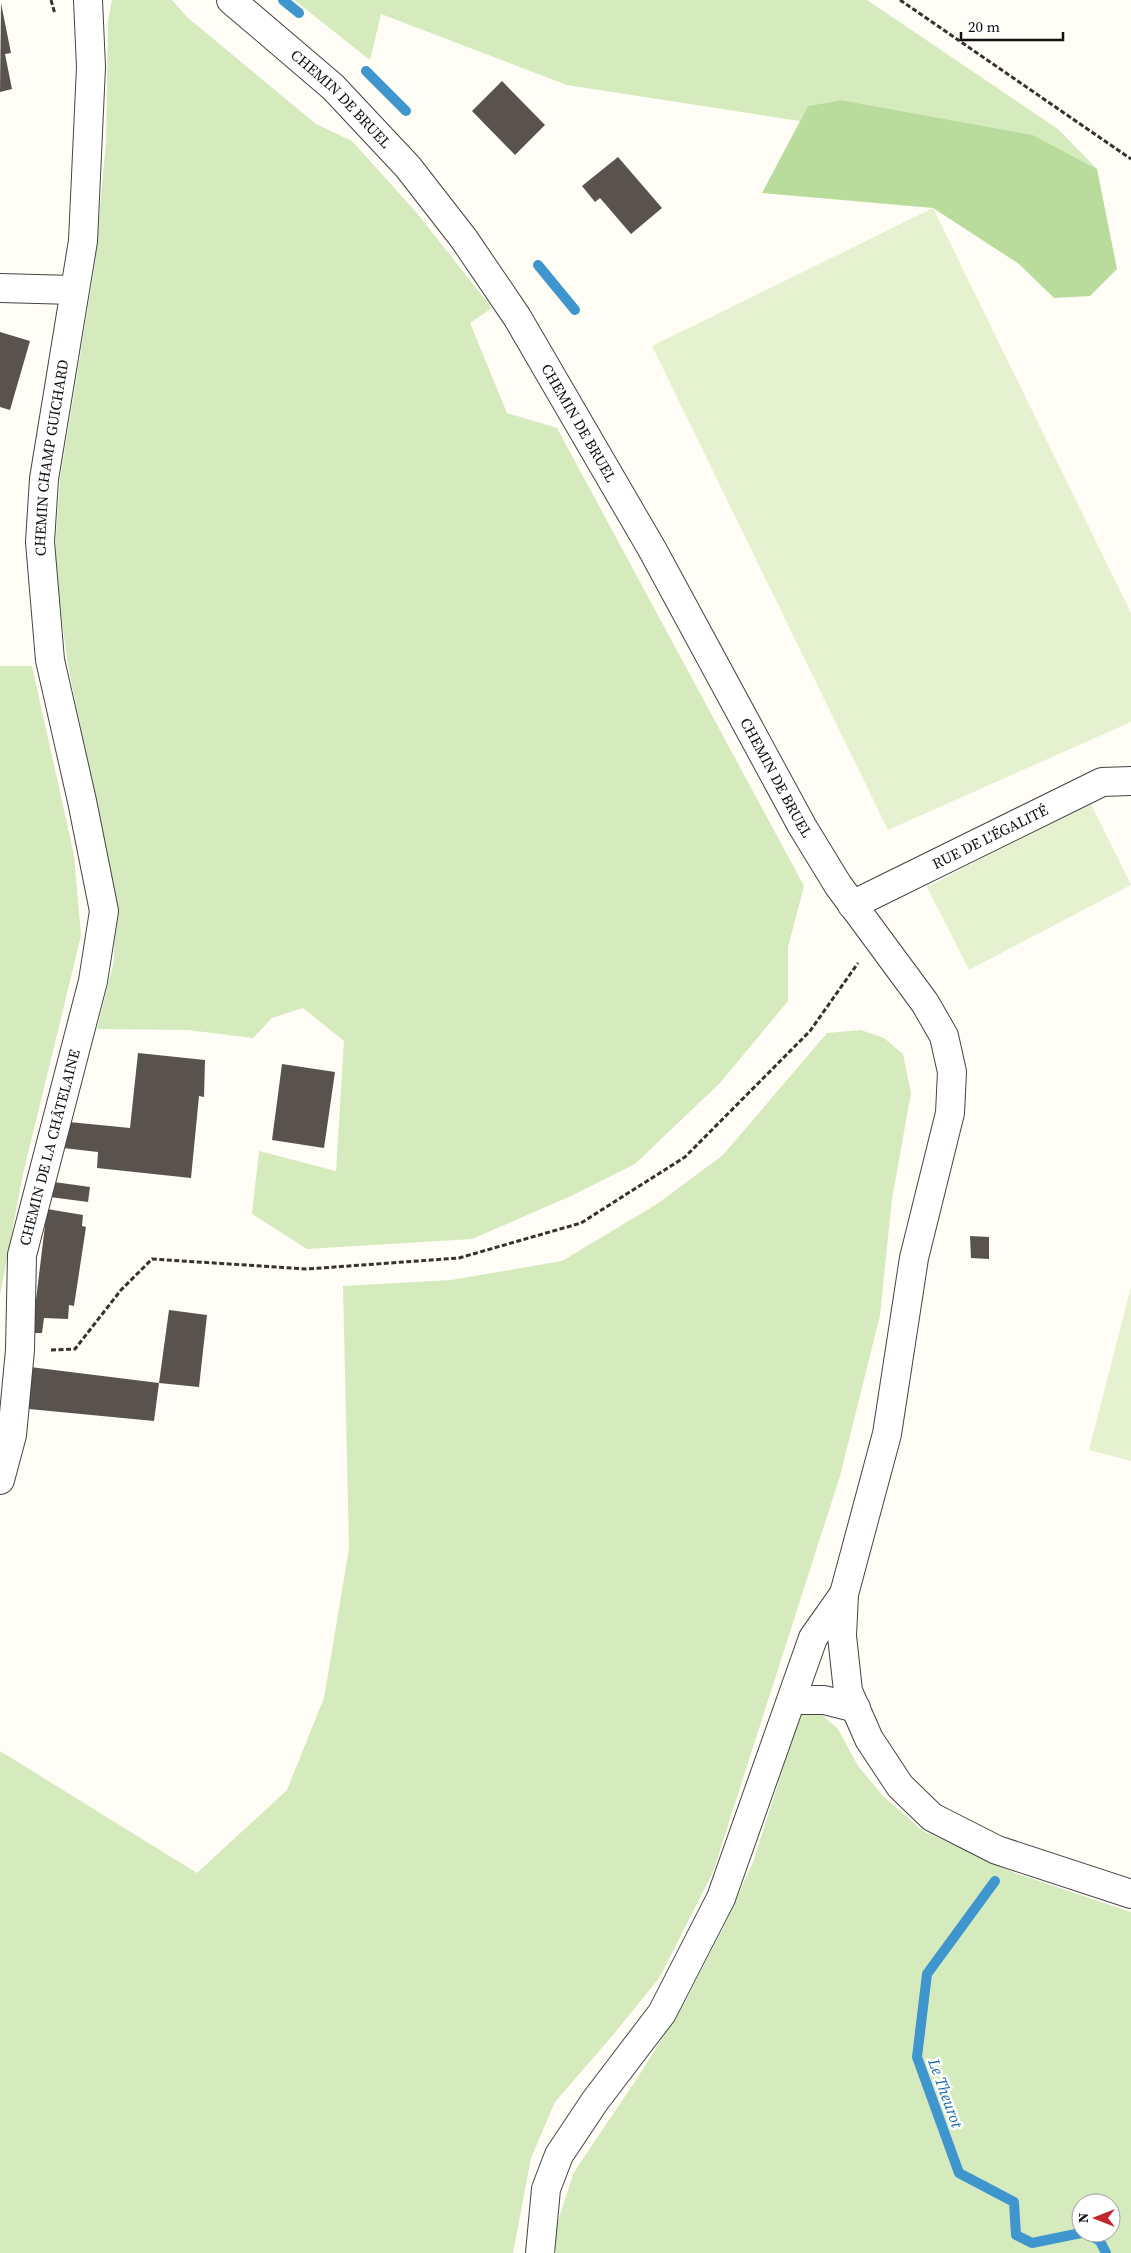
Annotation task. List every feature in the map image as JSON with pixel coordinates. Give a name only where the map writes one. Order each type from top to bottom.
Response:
[{"type":"street","name":"CHEMIN CHAMP GUICHARD","points":[[88,0],[91,67],[83,241],[44,480],[40,552],[50,660],[82,801],[104,911]]},
{"type":"street","name":"CHEMIN DE BRUEL","points":[[231,0],[333,88],[408,167],[464,240],[516,317],[652,549],[802,826],[852,905],[925,1003],[944,1036],[952,1072],[950,1113],[914,1258],[886,1434],[844,1594]]},
{"type":"street","points":[[0,288],[74,290]]},
{"type":"street","name":"RUE DE L'ÉGALITÉ","points":[[852,905],[1102,782],[1131,782]]},
{"type":"street","name":"CHEMIN DE LA CHÂTELAINE","points":[[0,1480],[12,1435],[13,1364],[22,1255],[93,981],[104,911]]},
{"type":"street","points":[[540,2253],[546,2189],[559,2155],[595,2101],[667,2004],[721,1898],[813,1638],[844,1594]]},
{"type":"street","points":[[844,1594],[842,1636],[848,1691],[869,1739],[900,1786],[932,1817],[998,1850],[1131,1894]]},
{"type":"street","points":[[792,1700],[824,1700],[856,1708]]},
{"type":"path","points":[[900,0],[1131,159]]},
{"type":"path","points":[[13,1364],[75,1349],[121,1290],[152,1259],[307,1269],[459,1258],[580,1223],[685,1157],[810,1031],[876,938]]},
{"type":"green space","points":[[112,0],[172,0],[188,18],[316,124],[352,141],[416,212],[492,308],[470,323],[507,413],[557,428],[804,886],[788,947],[788,1001],[720,1083],[635,1164],[571,1196],[472,1239],[307,1249],[252,1214],[259,1151],[336,1171],[344,1041],[303,1008],[272,1018],[253,1038],[188,1030],[97,1029],[114,961],[115,899],[68,665],[54,564],[60,479],[95,264],[106,141],[108,20]]},
{"type":"green space","points":[[294,0],[867,0],[1058,129],[1097,169],[1033,135],[841,100],[808,106],[800,121],[567,85],[381,14],[370,60]]},
{"type":"green space","points":[[841,100],[1033,135],[1097,169],[1117,269],[1090,296],[1054,298],[1019,264],[933,208],[762,193],[808,106]]},
{"type":"green space","points":[[933,208],[1131,613],[1131,722],[888,830],[652,346]]},
{"type":"green space","points":[[0,666],[32,666],[74,855],[81,936],[23,1174],[0,1295]]},
{"type":"green space","points":[[1090,802],[1131,885],[969,970],[927,887]]},
{"type":"green space","points":[[861,1030],[884,1038],[903,1054],[911,1093],[892,1199],[880,1315],[840,1476],[713,1872],[660,1977],[555,2102],[531,2158],[513,2253],[0,2253],[0,1751],[197,1873],[287,1790],[324,1698],[349,1548],[343,1286],[451,1280],[562,1261],[657,1204],[723,1155],[827,1033]]},
{"type":"green space","points":[[1131,1287],[1131,1461],[1089,1450]]},
{"type":"green space","points":[[801,1712],[820,1713],[838,1729],[858,1766],[883,1796],[923,1831],[1015,1873],[1131,1912],[1131,2253],[556,2253],[555,2230],[574,2172],[638,2077],[686,2000],[723,1928],[753,1862]]},
{"type":"building","points":[[1,3],[11,53],[5,54],[12,89],[0,92]]},
{"type":"building","points":[[502,81],[545,125],[515,155],[472,111]]},
{"type":"building","points":[[618,157],[662,208],[631,234],[600,198],[595,202],[582,186]]},
{"type":"building","points":[[0,332],[30,341],[10,410],[0,407]]},
{"type":"building","points":[[138,1053],[205,1060],[204,1097],[199,1096],[191,1178],[97,1168],[98,1152],[63,1148],[69,1122],[130,1128]]},
{"type":"building","points":[[282,1064],[335,1072],[324,1148],[272,1140]]},
{"type":"building","points":[[54,1182],[90,1187],[88,1202],[50,1197]]},
{"type":"building","points":[[47,1209],[83,1215],[82,1226],[86,1227],[74,1306],[69,1305],[68,1319],[44,1318],[42,1333],[32,1333]]},
{"type":"building","points":[[970,1236],[989,1237],[989,1259],[971,1258]]},
{"type":"building","points":[[169,1310],[207,1315],[199,1387],[159,1383]]},
{"type":"building","points":[[30,1367],[159,1383],[154,1421],[29,1409]]},
{"type":"waterway","points":[[283,0],[299,13]]},
{"type":"waterway","points":[[366,71],[406,111]]},
{"type":"waterway","points":[[538,265],[575,310]]},
{"type":"waterway","name":"Le Theurot","points":[[995,1881],[927,1974],[917,2057],[959,2173],[1014,2202],[1016,2235],[1032,2243],[1071,2235]]},
{"type":"waterway","name":"Le Theurot","points":[[1101,2243],[1106,2253]]}]
